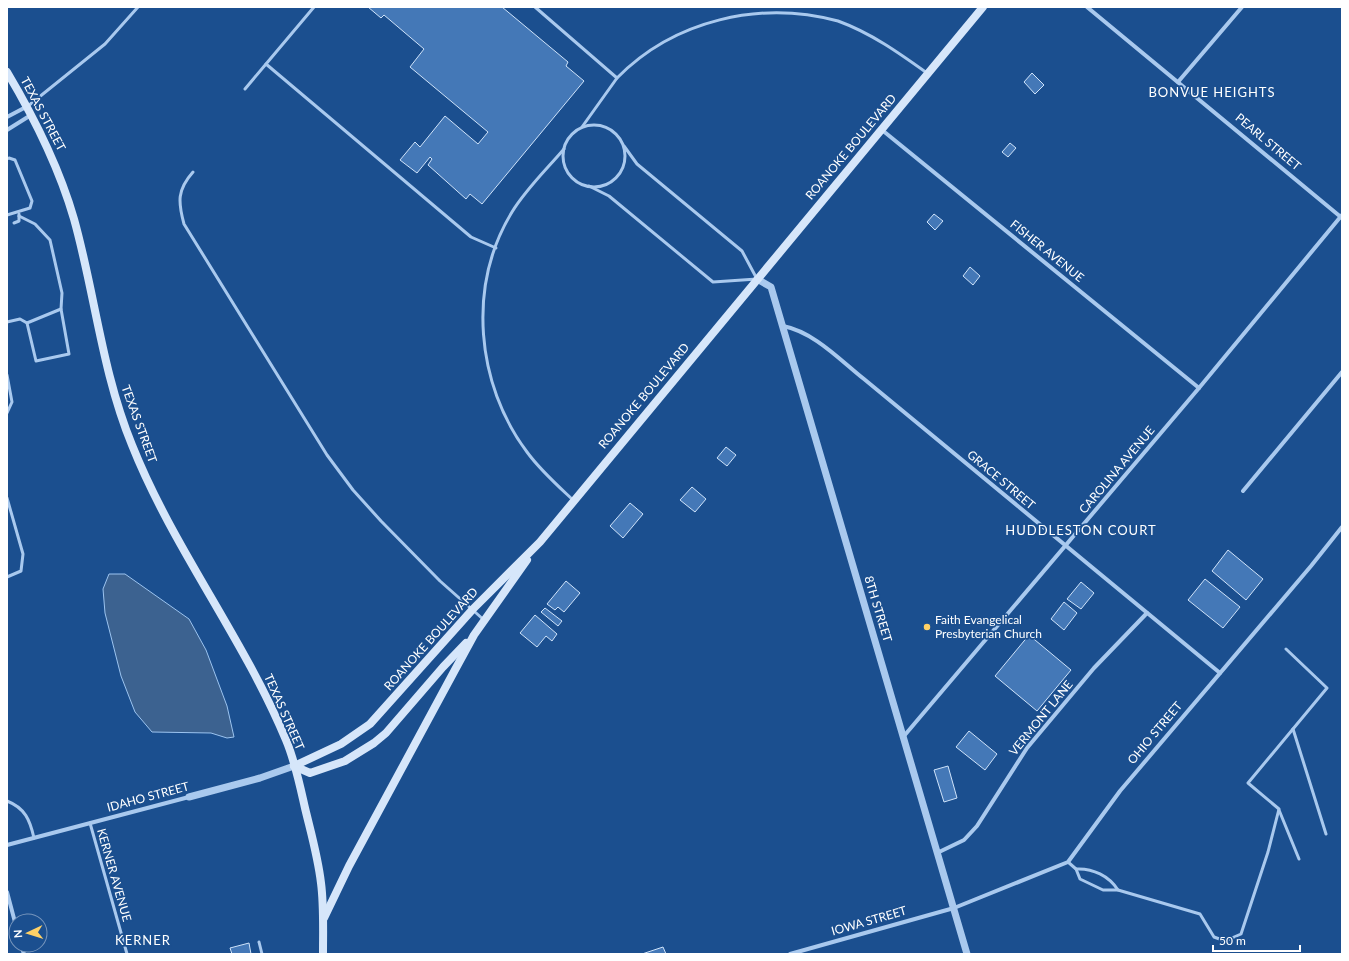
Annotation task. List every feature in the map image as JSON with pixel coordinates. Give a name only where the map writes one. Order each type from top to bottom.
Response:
[{"type":"main road","name":"ROANOKE BOULEVARD","points":[[294,766],[341,744],[370,724],[473,609],[540,542],[983,7]]},
{"type":"main road","name":"TEXAS STREET","points":[[7,72],[50,153],[74,217],[111,384],[132,444],[161,507],[270,704],[287,742],[294,766]]},
{"type":"main road","points":[[294,766],[310,773],[345,761],[374,743],[386,733],[443,667],[474,635],[540,542]]},
{"type":"main road","points":[[323,919],[349,866],[474,635]]},
{"type":"main road","points":[[294,766],[318,861],[323,919],[323,954]]},
{"type":"street","name":"PEARL STREET","points":[[1087,7],[1342,217]]},
{"type":"street","points":[[1178,82],[1242,7]]},
{"type":"street","points":[[7,117],[26,107]]},
{"type":"street","points":[[7,130],[31,115]]},
{"type":"street","name":"FISHER AVENUE","points":[[882,130],[1199,388]]},
{"type":"street","name":"CAROLINA AVENUE","points":[[904,736],[1066,546],[1342,217]]},
{"type":"street","name":"8TH STREET","points":[[757,279],[771,287],[967,954]]},
{"type":"street","name":"GRACE STREET","points":[[782,326],[796,330],[816,341],[864,379],[1220,673]]},
{"type":"street","points":[[1244,491],[1342,372]]},
{"type":"street","name":"OHIO STREET","points":[[1068,862],[1120,791],[1311,566],[1342,527]]},
{"type":"street","name":"VERMONT LANE","points":[[938,852],[964,840],[977,826],[1028,748],[1094,668],[1146,613]]},
{"type":"street","name":"IDAHO STREET","points":[[7,845],[260,778],[294,766]]},
{"type":"street","points":[[954,908],[1068,862]]},
{"type":"street","points":[[7,892],[13,913]]},
{"type":"street","name":"IOWA STREET","points":[[790,954],[954,908]]},
{"type":"lane","points":[[26,107],[105,44],[138,7]]},
{"type":"lane","points":[[245,89],[314,7]]},
{"type":"lane","points":[[535,7],[617,78]]},
{"type":"lane","points":[[574,502],[526,451],[506,417],[494,389],[486,360],[482,320],[485,284],[504,227],[518,203],[564,149],[570,136],[582,127],[617,78],[644,53],[675,34],[721,17],[763,11],[810,14],[838,21],[880,41],[928,73]]},
{"type":"lane","points":[[266,64],[471,237],[496,248]]},
{"type":"lane","points":[[564,149],[566,169],[572,177],[579,183],[589,186],[609,196],[713,282],[757,279],[742,251],[637,164],[624,146],[619,136],[611,129],[601,125],[591,124],[582,127]]},
{"type":"lane","points":[[589,186],[600,186],[610,183],[618,176],[623,167],[625,156],[624,146]]},
{"type":"lane","points":[[7,159],[9,158],[15,160],[32,201],[30,208],[7,215]]},
{"type":"lane","points":[[193,172],[185,181],[180,194],[181,212],[184,224],[308,426],[353,490],[381,521],[440,581],[485,621]]},
{"type":"lane","points":[[14,223],[19,221],[19,211]]},
{"type":"lane","points":[[7,322],[20,319],[27,323],[36,361],[69,354],[61,309],[62,293],[50,240],[35,224],[19,216]]},
{"type":"lane","points":[[27,323],[61,309]]},
{"type":"lane","points":[[7,375],[12,402],[7,413]]},
{"type":"lane","points":[[7,498],[23,554],[21,571],[7,577]]},
{"type":"lane","points":[[1286,649],[1326,688],[1248,783],[1279,810],[1299,859]]},
{"type":"lane","points":[[1293,729],[1326,834]]},
{"type":"lane","points":[[7,801],[19,807],[25,813],[30,821],[34,838]]},
{"type":"lane","points":[[1068,862],[1076,869],[1080,879],[1103,890],[1118,890],[1200,914],[1214,937],[1225,941],[1241,934],[1268,852],[1279,810]]},
{"type":"lane","name":"KERNER AVENUE","points":[[90,823],[127,954]]},
{"type":"lane","points":[[1076,869],[1087,868],[1112,880],[1118,890]]},
{"type":"lane","points":[[259,942],[262,954]]},
{"type":"water","points":[[109,574],[125,574],[189,619],[206,650],[227,706],[234,737],[227,738],[211,733],[152,732],[135,712],[121,676],[105,613],[103,589]]},
{"type":"building","points":[[368,7],[502,7],[568,62],[566,66],[584,81],[482,204],[470,194],[466,199],[428,165],[432,159],[430,157],[417,173],[400,160],[415,142],[420,147],[445,116],[478,144],[488,132],[410,67],[424,49],[384,15],[381,18]]},
{"type":"building","points":[[1032,73],[1044,85],[1035,94],[1024,82]]},
{"type":"building","points":[[1010,143],[1016,148],[1008,157],[1002,152]]},
{"type":"building","points":[[934,214],[943,221],[935,230],[927,222]]},
{"type":"building","points":[[970,267],[980,276],[973,285],[963,276]]},
{"type":"building","points":[[726,447],[736,455],[727,466],[717,458]]},
{"type":"building","points":[[692,487],[706,499],[695,512],[680,500]]},
{"type":"building","points":[[630,503],[643,514],[623,538],[610,526]]},
{"type":"building","points":[[1228,550],[1263,579],[1246,600],[1212,571]]},
{"type":"building","points":[[1205,579],[1240,607],[1223,628],[1188,600]]},
{"type":"building","points":[[566,581],[580,593],[564,612],[558,607],[555,610],[547,604]]},
{"type":"building","points":[[1081,582],[1094,593],[1081,609],[1067,599]]},
{"type":"building","points":[[1064,602],[1077,613],[1064,630],[1051,619]]},
{"type":"building","points":[[545,608],[562,621],[558,626],[541,612]]},
{"type":"building","points":[[535,615],[557,634],[552,641],[546,636],[537,647],[520,633]]},
{"type":"building","points":[[1029,635],[1071,670],[1037,711],[995,676]]},
{"type":"building","points":[[969,731],[997,754],[985,770],[956,747]]},
{"type":"building","points":[[948,766],[957,798],[944,802],[934,770]]},
{"type":"building","points":[[249,943],[251,954],[232,954],[230,948]]},
{"type":"building","points":[[663,947],[666,954],[642,954]]},
{"type":"place","name":"Faith Evangelical Presbyterian Church","points":[[927,627]]},
{"type":"district","name":"BONVUE HEIGHTS","points":[[1212,92]]},
{"type":"district","name":"HUDDLESTON COURT","points":[[1081,530]]},
{"type":"district","name":"KERNER","points":[[143,940]]}]
